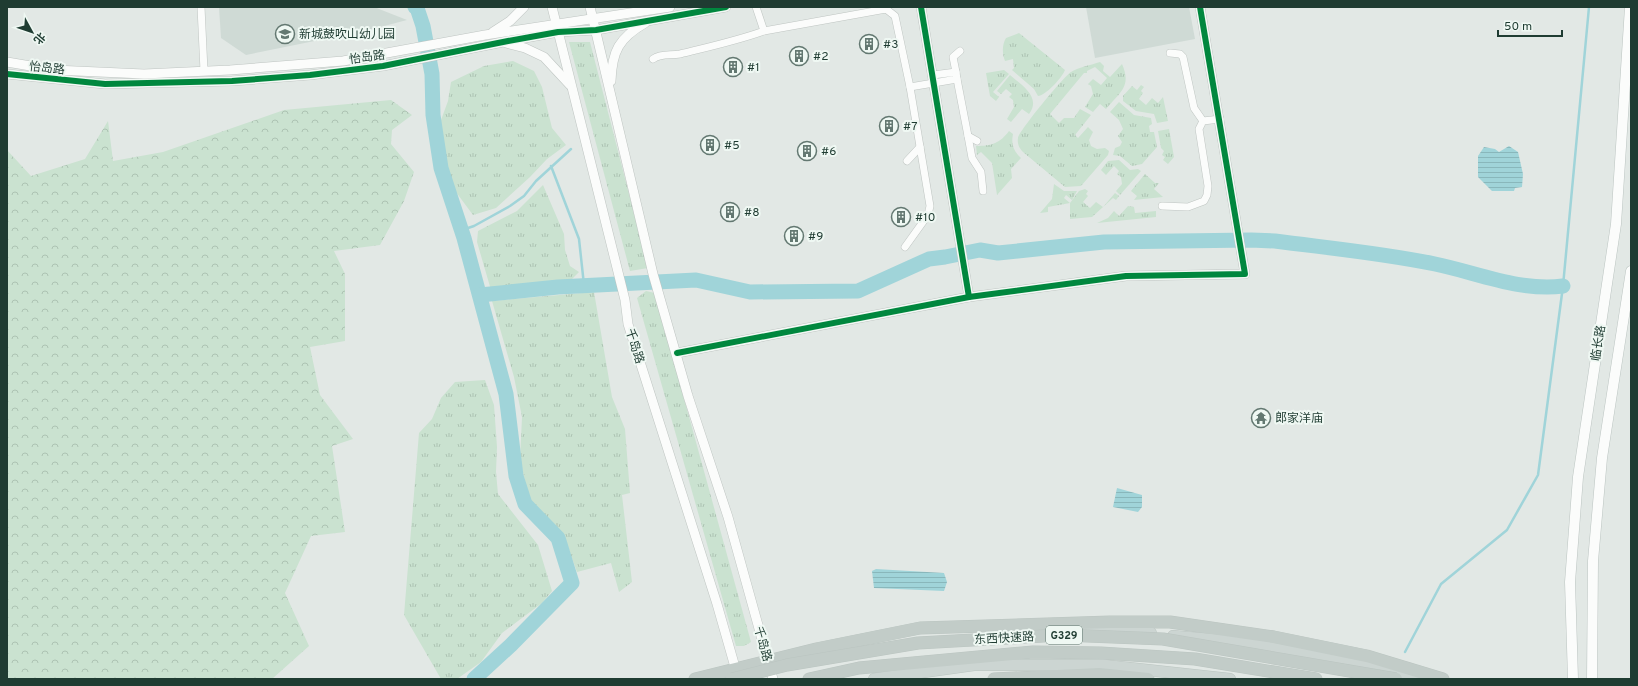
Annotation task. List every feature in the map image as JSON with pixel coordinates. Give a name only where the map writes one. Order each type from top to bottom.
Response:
[{"type":"highway","points":[[695,679],[735,675],[768,660],[920,628],[1110,622],[1170,622],[1274,637],[1367,656],[1443,679]]},
{"type":"highway","name":"东西快速路","points":[[735,675],[918,643],[1062,635],[1163,639],[1396,679]]},
{"type":"highway","name":"东西快速路","points":[[809,679],[859,668],[1033,652],[1101,653],[1195,659],[1316,679]]},
{"type":"highway","points":[[994,679],[1099,674],[1148,679]]},
{"type":"main road","name":"临长路","points":[[1573,679],[1570,582],[1578,477],[1616,224],[1630,7]]},
{"type":"main road","name":"临长路","points":[[1592,679],[1593,561],[1602,458],[1631,272]]},
{"type":"main road","points":[[768,660],[914,638],[1118,630],[1241,642],[1392,670],[1428,679]]},
{"type":"main road","points":[[874,679],[974,665],[1102,664],[1230,679]]},
{"type":"main road","points":[[1592,664],[1599,679]]},
{"type":"main road","points":[[1565,679],[1573,668]]},
{"type":"main road","points":[[704,679],[735,675]]},
{"type":"street","points":[[202,7],[204,71]]},
{"type":"street","points":[[484,35],[498,30],[510,21],[524,7]]},
{"type":"street","name":"千岛路","points":[[552,7],[624,300],[628,324],[717,604],[735,675]]},
{"type":"street","name":"千岛路","points":[[590,7],[653,274],[677,353],[688,396],[728,517],[773,679]]},
{"type":"street","points":[[630,7],[649,10]]},
{"type":"street","points":[[7,62],[54,70],[144,74],[343,61],[484,35],[558,28],[593,20],[670,7]]},
{"type":"street","name":"怡岛路","points":[[7,74],[106,84],[172,84],[310,75],[383,66],[501,42],[558,28],[596,30],[726,7]]},
{"type":"street","points":[[756,7],[764,31]]},
{"type":"street","points":[[921,7],[961,238],[969,297]]},
{"type":"street","points":[[677,353],[969,297],[1126,276],[1245,274],[1200,7]]},
{"type":"street","points":[[653,59],[660,54],[676,54],[716,46],[764,31],[886,9],[895,16],[910,87],[930,206],[928,215],[905,247]]},
{"type":"street","points":[[611,92],[612,63],[620,43],[625,36],[648,20]]},
{"type":"street","points":[[501,42],[525,48],[544,57],[571,86]]},
{"type":"street","points":[[960,51],[953,57],[972,158],[981,172],[983,190]]},
{"type":"street","points":[[1170,54],[1180,54],[1183,57],[1194,108],[1204,120]]},
{"type":"street","points":[[910,87],[933,79],[956,75]]},
{"type":"street","points":[[1204,120],[1220,119]]},
{"type":"street","points":[[1162,206],[1188,207],[1204,201],[1207,195],[1208,186],[1199,129],[1204,120]]},
{"type":"street","points":[[968,136],[977,141]]},
{"type":"street","points":[[907,161],[920,146]]},
{"type":"shaded area","name":"新城鼓吹山幼儿园","points":[[219,7],[374,7],[407,20],[369,30],[246,55],[221,38]]},
{"type":"shaded area","points":[[1086,7],[1189,7],[1195,39],[1095,58]]},
{"type":"green space","points":[[1019,33],[1065,70],[1053,86],[1045,93],[1038,96],[1034,89],[1012,70],[1014,68],[1013,59],[1005,61],[1003,55],[1006,38]]},
{"type":"green space","points":[[569,42],[590,42],[648,268],[630,271]]},
{"type":"green space","points":[[513,61],[534,71],[542,87],[552,128],[566,145],[547,159],[530,177],[496,208],[473,215],[450,184],[442,150],[441,120],[448,101],[451,82],[484,66]]},
{"type":"green space","points":[[1100,62],[1104,66],[1103,71],[1110,77],[1122,64],[1126,78],[1123,89],[1106,109],[1100,104],[1093,112],[1085,107],[1093,94],[1091,86],[1088,84],[1093,79],[1101,85],[1107,78],[1095,67],[1087,71],[1087,73],[1084,73],[1050,114],[1059,123],[1064,118],[1074,118],[1080,109],[1091,115],[1075,135],[1078,138],[1088,127],[1093,132],[1089,140],[1091,146],[1097,149],[1105,148],[1109,151],[1108,155],[1081,186],[1065,187],[1020,149],[1018,138],[1033,115],[1071,72]]},
{"type":"green space","points":[[1004,70],[1009,74],[993,92],[999,97],[996,101],[990,96],[986,73]]},
{"type":"green space","points":[[1010,75],[1024,87],[1032,97],[1033,102],[1029,114],[1022,109],[1011,122],[1007,119],[1014,107],[1013,100],[1009,97],[1012,94],[1006,89],[1001,94],[997,91]]},
{"type":"green space","points":[[1141,85],[1144,87],[1141,91],[1143,93],[1139,99],[1146,105],[1152,98],[1158,103],[1163,97],[1168,121],[1157,123],[1154,114],[1136,111],[1123,101],[1123,96],[1132,86],[1137,90]]},
{"type":"green space","points":[[391,100],[412,115],[392,130],[391,144],[414,172],[404,201],[380,245],[334,251],[345,274],[345,341],[310,347],[320,395],[353,439],[332,446],[345,532],[311,536],[285,593],[309,646],[272,679],[7,679],[7,150],[31,176],[85,159],[108,121],[113,161],[163,152],[284,110]]},
{"type":"green space","points":[[1119,102],[1134,115],[1151,118],[1152,124],[1149,126],[1150,132],[1154,132],[1157,147],[1142,164],[1132,166],[1120,156],[1113,155],[1115,148],[1120,146],[1122,142],[1118,136],[1123,129],[1119,120],[1110,112]]},
{"type":"green space","points":[[1169,129],[1174,157],[1168,164],[1163,160],[1165,157],[1162,155],[1164,151],[1161,148],[1158,131]]},
{"type":"green space","points":[[1009,131],[1013,134],[1012,141],[1014,150],[1021,158],[1011,169],[1012,178],[997,195],[992,163],[981,152],[977,155],[976,146],[995,143]]},
{"type":"green space","points":[[1119,160],[1130,170],[1138,169],[1141,171],[1120,195],[1116,191],[1122,184],[1121,177],[1117,174],[1119,171],[1114,166],[1106,175],[1101,170],[1108,161]]},
{"type":"green space","points":[[1145,174],[1155,183],[1159,183],[1154,189],[1163,197],[1134,200],[1137,196],[1131,191]]},
{"type":"green space","points":[[1054,184],[1064,191],[1077,191],[1072,200],[1066,195],[1064,198],[1070,203],[1048,207],[1048,212],[1040,213],[1052,199]]},
{"type":"green space","points":[[543,185],[564,234],[565,250],[570,266],[579,272],[572,279],[491,290],[477,242],[478,231],[517,211]]},
{"type":"green space","points":[[1085,189],[1088,191],[1086,194],[1088,196],[1083,202],[1090,208],[1096,202],[1103,207],[1115,193],[1119,196],[1116,200],[1113,198],[1092,217],[1070,219],[1070,203],[1079,191]]},
{"type":"green space","points":[[1128,206],[1134,207],[1135,213],[1156,211],[1156,217],[1097,223],[1108,218],[1114,211],[1119,216]]},
{"type":"green space","points":[[646,291],[655,293],[751,642],[744,646],[736,646],[637,298]]},
{"type":"green space","points":[[594,292],[612,397],[625,429],[630,493],[622,495],[632,582],[619,592],[611,563],[577,572],[564,536],[530,502],[520,460],[522,417],[514,377],[492,301]]},
{"type":"green space","points":[[485,380],[494,405],[498,494],[538,545],[552,591],[542,603],[502,633],[481,662],[457,679],[441,679],[404,615],[419,433],[432,419],[441,398],[455,382]]},
{"type":"water","points":[[1509,146],[1518,152],[1523,174],[1522,187],[1515,188],[1514,191],[1492,191],[1478,177],[1478,156],[1484,147],[1495,149],[1499,152]]},
{"type":"water","points":[[1117,488],[1142,495],[1142,507],[1138,512],[1113,507]]},
{"type":"water","points":[[876,569],[944,573],[947,582],[944,591],[874,588],[872,571]]},
{"type":"waterway","points":[[415,7],[417,8],[423,26],[432,74],[433,115],[441,168],[464,238],[506,394],[516,476],[525,504],[558,538],[572,583],[511,645],[474,679]]},
{"type":"waterway","points":[[1405,652],[1441,584],[1507,530],[1538,475],[1563,286],[1589,7]]},
{"type":"waterway","points":[[462,230],[474,226],[510,206],[524,196],[536,181],[571,149]]},
{"type":"waterway","points":[[551,166],[579,239],[584,285]]},
{"type":"waterway","points":[[480,295],[558,287],[696,280],[750,292],[858,291],[929,259],[980,250],[998,253],[1104,242],[1251,240],[1275,241],[1395,257],[1450,267],[1515,284],[1547,287],[1563,286]]},
{"type":"cycle path","points":[[7,74],[105,84],[232,81],[310,75],[383,66],[558,32],[596,30],[726,7]]},
{"type":"cycle path","points":[[921,7],[969,297]]},
{"type":"cycle path","points":[[677,353],[969,297],[1126,276],[1245,274],[1200,7]]},
{"type":"place","name":"新城鼓吹山幼儿园","points":[[285,34]]},
{"type":"place","name":"#3","points":[[869,44]]},
{"type":"place","name":"#2","points":[[799,56]]},
{"type":"place","name":"#1","points":[[733,67]]},
{"type":"place","name":"#7","points":[[889,126]]},
{"type":"place","name":"#5","points":[[710,145]]},
{"type":"place","name":"#6","points":[[807,151]]},
{"type":"place","name":"#8","points":[[730,212]]},
{"type":"place","name":"#10","points":[[901,217]]},
{"type":"place","name":"#9","points":[[794,236]]},
{"type":"place","name":"郎家洋庙","points":[[1261,418]]}]
